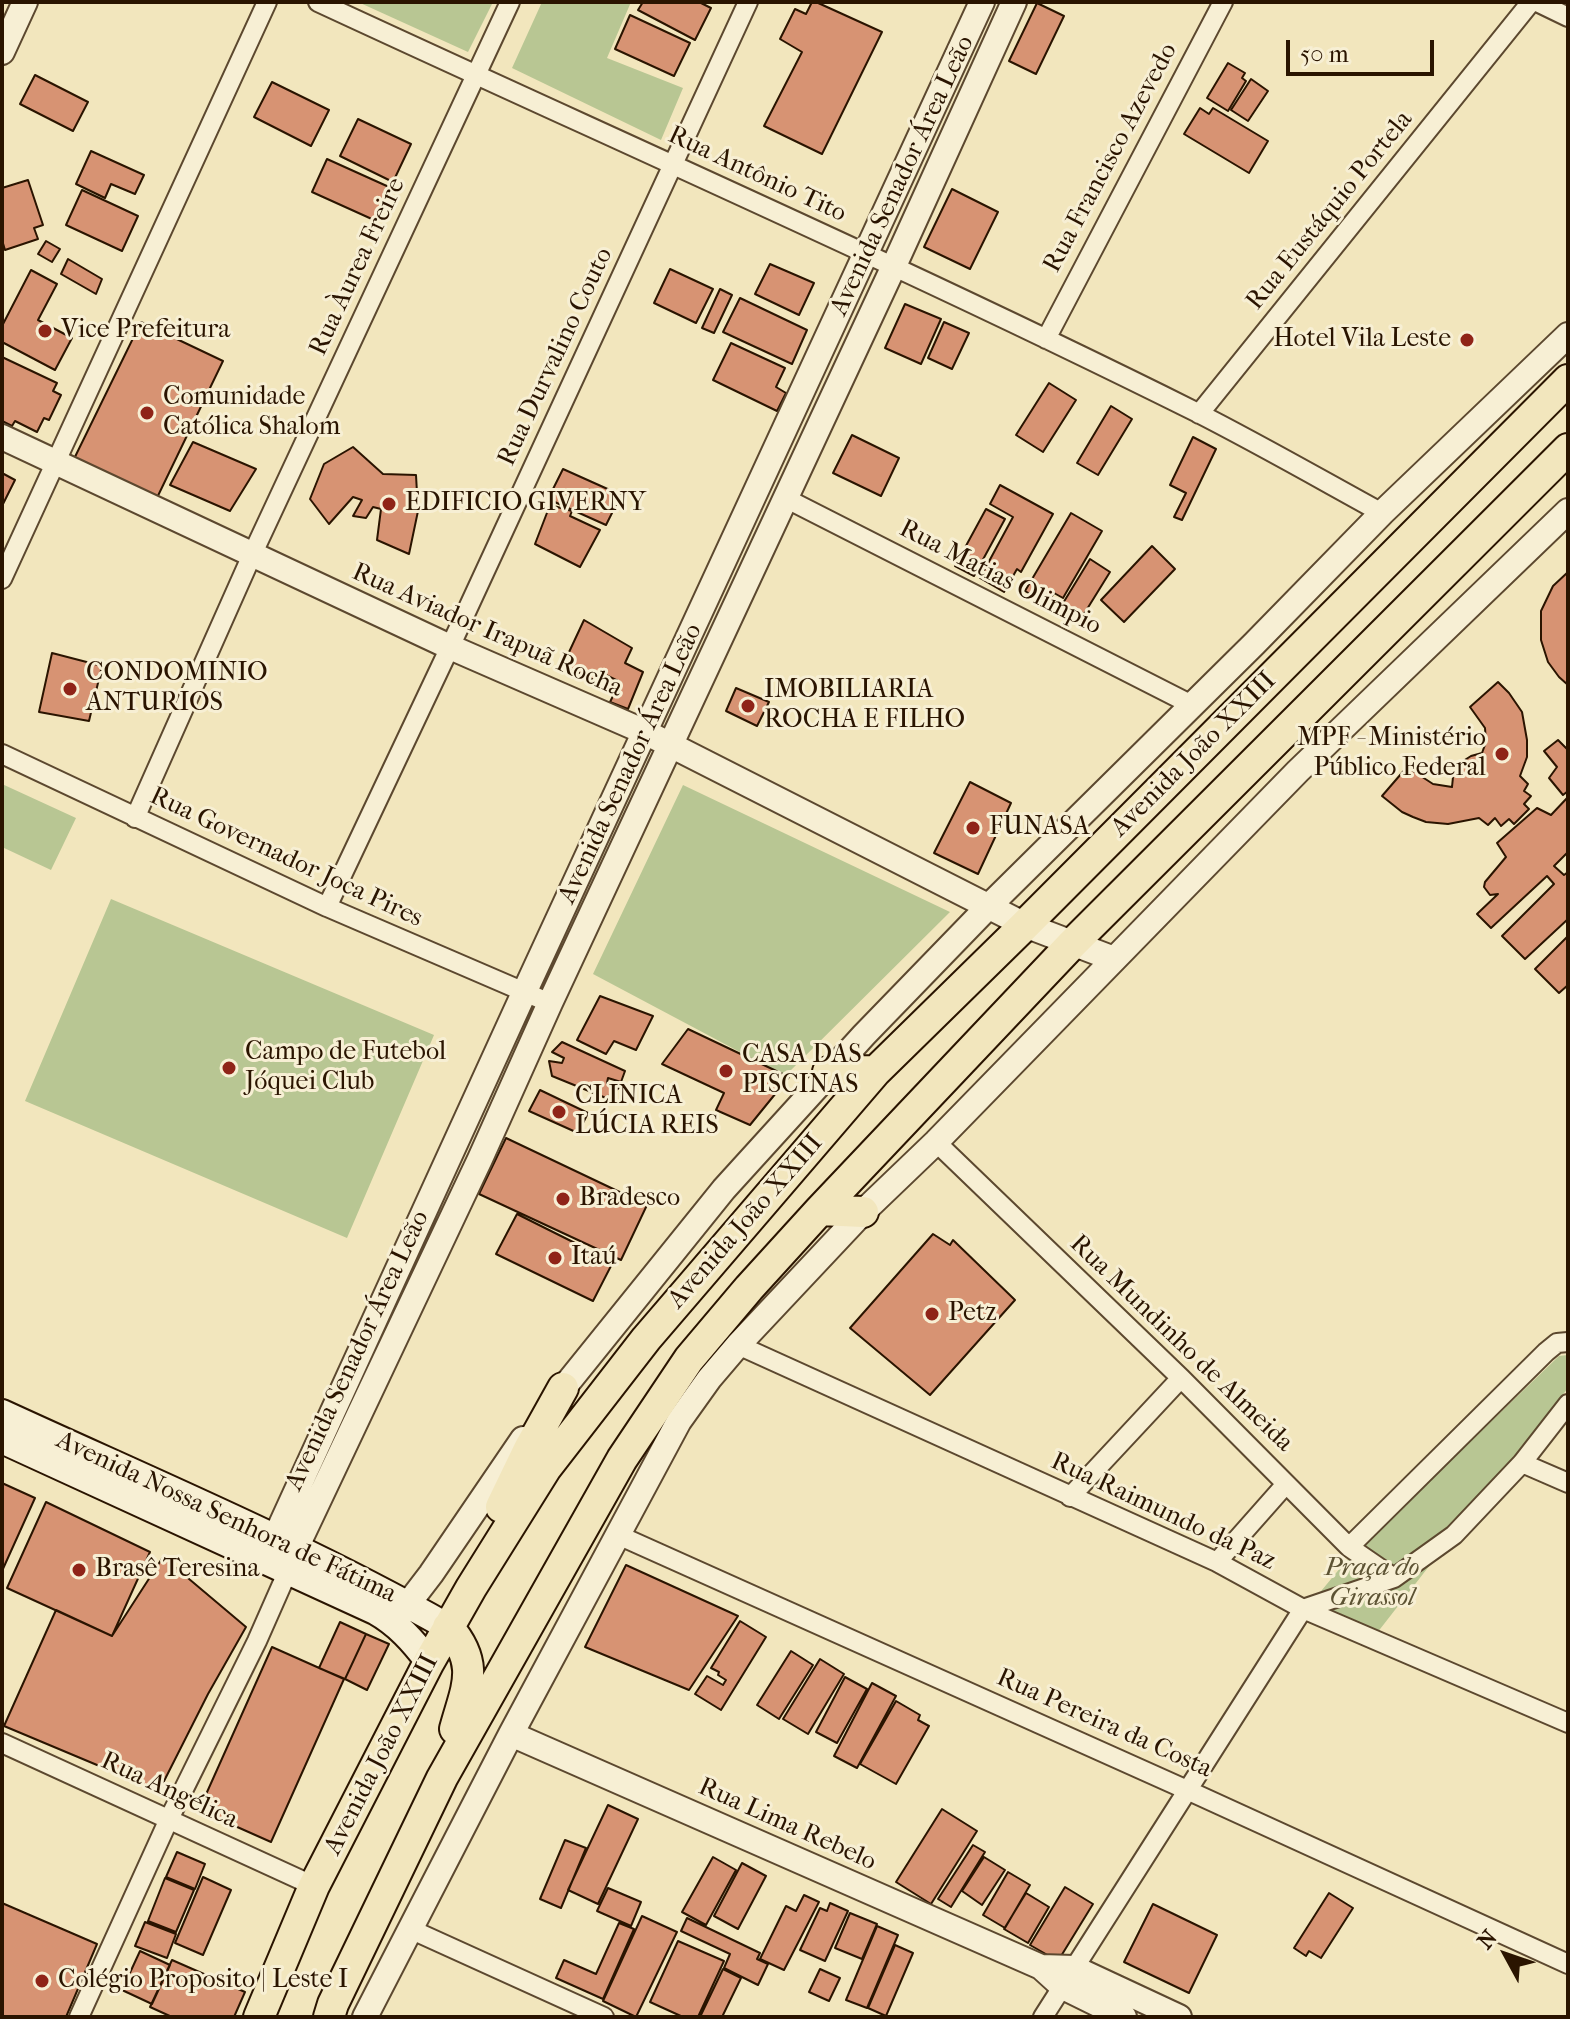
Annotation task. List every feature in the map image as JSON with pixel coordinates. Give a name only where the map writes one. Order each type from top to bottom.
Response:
[{"type":"main road","name":"Avenida João XXIII","points":[[259,2017],[314,1886],[448,1627],[546,1468],[646,1339],[876,1071],[1568,380]]},
{"type":"main road","name":"Avenida João XXIII","points":[[329,2017],[442,1778],[622,1459],[689,1359],[820,1210],[1072,944],[1568,449]]},
{"type":"main road","points":[[828,1072],[876,1071]]},
{"type":"main road","points":[[820,1210],[863,1212]]},
{"type":"main road","points":[[471,1588],[479,1549],[563,1388]]},
{"type":"main road","name":"Avenida Nossa Senhora de Fátima","points":[[2,1413],[286,1553],[393,1622],[429,1662]]},
{"type":"main road","name":"Avenida Nossa Senhora de Fátima","points":[[2,1440],[408,1604],[448,1627]]},
{"type":"main road","points":[[442,1778],[467,1688],[469,1665],[459,1640],[448,1627]]},
{"type":"street","points":[[2,52],[25,2]]},
{"type":"street","points":[[2,579],[267,2]]},
{"type":"street","name":"Rua Antônio Tito","points":[[318,2],[674,164],[1046,339],[1199,414],[1382,513]]},
{"type":"street","name":"Rua Àurea Freire","points":[[135,818],[252,555],[510,2]]},
{"type":"street","name":"Rua Durvalino Couto","points":[[327,907],[748,2]]},
{"type":"street","name":"Avenida Senador Área Leão","points":[[79,2017],[169,1819],[257,1641],[355,1362],[982,2]]},
{"type":"street","name":"Avenida Senador Área Leão","points":[[286,1553],[378,1373],[480,1159],[1014,2]]},
{"type":"street","name":"Rua Francisco Azevedo","points":[[1046,339],[1223,2]]},
{"type":"street","name":"Rua Eustáquio Portela","points":[[1199,414],[1531,2]]},
{"type":"street","points":[[1537,2],[1568,17]]},
{"type":"street","name":"Avenida João XXIII","points":[[408,1604],[526,1435],[563,1388],[724,1189],[828,1072],[988,907],[1382,513],[1568,335]]},
{"type":"street","name":"Rua Aviador Irapuã Rocha","points":[[2,437],[450,647],[671,744],[1025,925],[1114,959]]},
{"type":"street","name":"Rua Matias Olimpio","points":[[785,498],[1192,705]]},
{"type":"street","points":[[365,2017],[511,1734],[679,1421],[709,1379],[863,1212],[936,1142],[1298,771],[1568,511]]},
{"type":"street","name":"Rua Governador Joca Pires","points":[[2,754],[327,907],[550,1003]]},
{"type":"street","name":"Rua Mundinho de Almeida","points":[[936,1142],[1181,1378],[1349,1547],[1394,1578]]},
{"type":"street","points":[[453,1148],[480,1159]]},
{"type":"street","points":[[397,1271],[421,1282]]},
{"type":"street","points":[[1349,1547],[1546,1352],[1557,1343],[1568,1342]]},
{"type":"street","name":"Rua Raimundo da Paz","points":[[738,1345],[1217,1562],[1303,1609],[1568,1723]]},
{"type":"street","points":[[355,1362],[378,1373]]},
{"type":"street","points":[[1070,1497],[1181,1378]]},
{"type":"street","points":[[1043,2017],[1303,1609],[1394,1578],[1454,1535],[1522,1463],[1568,1404]]},
{"type":"street","points":[[1522,1463],[1568,1483]]},
{"type":"street","points":[[1217,1562],[1286,1484]]},
{"type":"street","name":"Rua Pereira da Costa","points":[[618,1535],[1568,1964]]},
{"type":"street","name":"Rua Lima Rebelo","points":[[511,1734],[1041,1967],[1179,2017]]},
{"type":"street","name":"Rua Angélica","points":[[2,1743],[314,1886]]},
{"type":"street","points":[[410,1929],[604,2017]]},
{"type":"street","name":"Rua Lima Rebelo","points":[[1068,1978],[1124,2017]]},
{"type":"green space","points":[[358,2],[493,2],[468,52]]},
{"type":"green space","points":[[542,2],[631,2],[607,58],[683,88],[661,140],[512,68]]},
{"type":"green space","points":[[2,784],[76,818],[51,870],[2,847]]},
{"type":"green space","points":[[683,785],[950,912],[785,1076],[593,974]]},
{"type":"green space","name":"Campo de Futebol Jóquei Club","points":[[111,899],[434,1035],[347,1238],[25,1101]]},
{"type":"green space","name":"Praça do Girassol","points":[[1568,1355],[1568,1388],[1377,1633],[1312,1602],[1346,1561],[1559,1356]]},
{"type":"building","points":[[643,2],[699,2],[711,8],[695,40],[638,10]]},
{"type":"building","points":[[812,2],[882,32],[822,154],[764,126],[802,52],[780,39],[795,9],[806,14]]},
{"type":"building","points":[[1037,3],[1064,16],[1036,74],[1009,61]]},
{"type":"building","points":[[630,15],[690,43],[674,76],[615,49]]},
{"type":"building","points":[[1228,63],[1245,73],[1242,78],[1246,81],[1228,111],[1207,98]]},
{"type":"building","points":[[35,75],[88,102],[73,131],[20,104]]},
{"type":"building","points":[[1251,79],[1268,91],[1248,121],[1231,110]]},
{"type":"building","points":[[272,82],[329,110],[311,146],[254,117]]},
{"type":"building","points":[[1200,108],[1209,114],[1213,108],[1268,141],[1249,173],[1184,134]]},
{"type":"building","points":[[358,119],[411,144],[393,182],[340,156]]},
{"type":"building","points":[[91,151],[144,175],[135,194],[111,184],[105,198],[76,184]]},
{"type":"building","points":[[327,159],[389,187],[374,220],[312,192]]},
{"type":"building","points":[[28,180],[43,225],[34,228],[38,239],[5,250],[2,240],[2,188]]},
{"type":"building","points":[[952,189],[998,212],[970,269],[924,247]]},
{"type":"building","points":[[82,190],[138,216],[122,251],[66,225]]},
{"type":"building","points":[[46,241],[60,249],[52,262],[38,254]]},
{"type":"building","points":[[68,259],[102,279],[96,294],[61,274]]},
{"type":"building","points":[[770,264],[814,283],[799,315],[755,294]]},
{"type":"building","points":[[670,269],[713,289],[696,323],[654,303]]},
{"type":"building","points":[[31,270],[57,284],[38,320],[72,338],[55,370],[2,342],[2,326]]},
{"type":"building","points":[[720,289],[732,295],[714,333],[702,328]]},
{"type":"building","points":[[740,298],[807,330],[792,364],[723,332]]},
{"type":"building","points":[[905,304],[941,319],[921,364],[885,348]]},
{"type":"building","name":"Comunidade Católica Shalom","points":[[141,322],[223,361],[154,504],[71,465]]},
{"type":"building","points":[[944,322],[969,333],[952,369],[928,358]]},
{"type":"building","points":[[731,343],[785,368],[776,387],[786,393],[777,411],[713,380]]},
{"type":"building","points":[[2,357],[57,383],[53,391],[61,395],[49,420],[44,418],[37,432],[15,421],[12,426],[2,421]]},
{"type":"building","points":[[1049,383],[1076,400],[1043,452],[1016,435]]},
{"type":"building","points":[[1111,406],[1132,419],[1098,475],[1077,463]]},
{"type":"building","points":[[852,435],[899,458],[881,496],[833,473]]},
{"type":"building","points":[[1193,437],[1216,449],[1182,520],[1174,517],[1186,493],[1170,485]]},
{"type":"building","points":[[193,442],[256,469],[230,511],[170,485]]},
{"type":"building","name":"EDIFICIO GIVERNY","points":[[353,447],[383,474],[416,475],[418,511],[409,554],[377,540],[381,509],[373,507],[366,518],[353,516],[362,500],[353,497],[329,524],[310,499],[324,464]]},
{"type":"building","points":[[563,469],[621,495],[606,525],[548,499]]},
{"type":"building","points":[[2,473],[15,480],[2,506]]},
{"type":"building","points":[[1000,485],[1053,514],[1021,572],[1017,569],[1004,592],[980,578],[1013,517],[990,504]]},
{"type":"building","points":[[550,505],[572,511],[570,516],[600,530],[580,567],[535,544]]},
{"type":"building","points":[[986,509],[1005,519],[974,576],[955,566]]},
{"type":"building","points":[[1071,513],[1102,531],[1063,598],[1054,593],[1047,604],[1025,591]]},
{"type":"building","points":[[1152,546],[1175,569],[1124,622],[1101,600]]},
{"type":"building","points":[[1090,559],[1110,572],[1084,614],[1077,609],[1070,620],[1057,613]]},
{"type":"building","points":[[1568,572],[1568,685],[1548,662],[1541,640],[1541,611],[1553,586]]},
{"type":"building","points":[[584,620],[632,648],[625,663],[643,672],[628,709],[610,702],[620,682],[604,674],[600,683],[563,665]]},
{"type":"building","name":"CONDOMINIO ANTURIOS","points":[[52,653],[102,666],[89,721],[39,712]]},
{"type":"building","name":"MPF - Ministério Público Federal","points":[[1498,682],[1522,712],[1527,740],[1527,757],[1520,776],[1528,784],[1524,791],[1531,796],[1524,804],[1529,809],[1514,824],[1509,819],[1501,826],[1495,818],[1488,825],[1479,818],[1448,824],[1426,822],[1402,812],[1382,796],[1407,767],[1433,784],[1452,787],[1460,763],[1482,753],[1486,742],[1485,728],[1470,707]]},
{"type":"building","name":"IMOBILIARIA ROCHA E FILHO","points":[[736,688],[769,702],[757,726],[726,711]]},
{"type":"building","name":"MPF - Ministério Público Federal","points":[[1558,740],[1568,750],[1568,791],[1563,795],[1549,778],[1557,767],[1544,751]]},
{"type":"building","name":"FUNASA","points":[[970,782],[1011,803],[978,874],[934,853]]},
{"type":"building","name":"MPF - Ministério Público Federal","points":[[1568,797],[1568,852],[1554,866],[1564,875],[1568,872],[1568,919],[1525,959],[1502,936],[1554,884],[1547,876],[1491,928],[1477,914],[1498,894],[1490,895],[1484,887],[1485,882],[1506,857],[1497,843],[1537,808],[1551,815]]},
{"type":"building","points":[[1568,936],[1568,985],[1559,993],[1535,969]]},
{"type":"building","points":[[600,996],[653,1016],[636,1050],[614,1041],[606,1054],[577,1040]]},
{"type":"building","name":"CASA DAS PISCINAS","points":[[688,1029],[789,1077],[750,1125],[716,1110],[724,1093],[662,1064]]},
{"type":"building","points":[[562,1042],[625,1071],[621,1082],[608,1078],[607,1083],[619,1088],[606,1098],[552,1076],[549,1061],[562,1063],[564,1058],[552,1052]]},
{"type":"building","name":"CLINICA LÚCIA REIS","points":[[540,1090],[588,1113],[578,1133],[529,1111]]},
{"type":"building","name":"Bradesco","points":[[506,1138],[647,1205],[621,1260],[479,1194]]},
{"type":"building","name":"Itaú","points":[[517,1214],[613,1262],[593,1301],[496,1254]]},
{"type":"building","name":"Petz","points":[[933,1234],[950,1245],[953,1240],[1015,1300],[930,1395],[850,1328]]},
{"type":"building","points":[[2,1483],[35,1498],[2,1571]]},
{"type":"building","name":"Brasê Teresina","points":[[46,1502],[150,1552],[112,1636],[7,1588]]},
{"type":"building","points":[[163,1557],[246,1627],[159,1791],[4,1726],[56,1610],[112,1636]]},
{"type":"building","points":[[626,1565],[738,1616],[689,1690],[585,1647]]},
{"type":"building","points":[[740,1621],[766,1637],[721,1710],[695,1694],[707,1676],[723,1685],[726,1680],[711,1668]]},
{"type":"building","points":[[340,1622],[366,1634],[345,1679],[319,1668]]},
{"type":"building","points":[[366,1634],[389,1644],[367,1690],[345,1679]]},
{"type":"building","points":[[272,1647],[344,1679],[271,1842],[199,1810]]},
{"type":"building","points":[[791,1651],[813,1665],[779,1719],[757,1705]]},
{"type":"building","points":[[820,1659],[844,1674],[808,1734],[783,1719]]},
{"type":"building","points":[[845,1677],[867,1689],[837,1743],[816,1732]]},
{"type":"building","points":[[872,1683],[896,1696],[857,1768],[834,1756]]},
{"type":"building","points":[[896,1701],[920,1715],[918,1720],[929,1726],[896,1784],[860,1764]]},
{"type":"building","points":[[608,1805],[638,1819],[598,1904],[568,1890]]},
{"type":"building","points":[[942,1809],[977,1831],[931,1904],[896,1882]]},
{"type":"building","points":[[565,1840],[586,1848],[561,1908],[540,1899]]},
{"type":"building","points":[[973,1845],[985,1852],[951,1907],[938,1899]]},
{"type":"building","points":[[177,1852],[205,1864],[195,1889],[166,1877]]},
{"type":"building","points":[[713,1857],[736,1870],[706,1925],[682,1912]]},
{"type":"building","points":[[984,1857],[1005,1870],[982,1905],[962,1891]]},
{"type":"building","points":[[742,1863],[766,1876],[738,1929],[714,1916]]},
{"type":"building","points":[[1008,1872],[1030,1885],[1005,1928],[983,1915]]},
{"type":"building","points":[[203,1877],[231,1890],[203,1955],[175,1943]]},
{"type":"building","points":[[165,1878],[194,1890],[176,1932],[148,1921]]},
{"type":"building","points":[[1065,1887],[1093,1904],[1058,1961],[1030,1945]]},
{"type":"building","points":[[608,1888],[641,1902],[631,1926],[597,1911]]},
{"type":"building","points":[[1026,1893],[1049,1907],[1028,1943],[1004,1929]]},
{"type":"building","points":[[1329,1893],[1353,1908],[1321,1958],[1309,1951],[1306,1956],[1294,1948]]},
{"type":"building","points":[[804,1895],[819,1902],[784,1970],[760,1959],[786,1906],[796,1911]]},
{"type":"building","name":"Colégio Proposito | Leste I","points":[[2,1903],[97,1944],[66,2017],[2,2017]]},
{"type":"building","points":[[830,1903],[848,1911],[825,1961],[800,1950],[820,1908],[827,1911]]},
{"type":"building","points":[[1153,1904],[1217,1935],[1189,1993],[1124,1962]]},
{"type":"building","points":[[850,1913],[877,1924],[862,1959],[835,1948]]},
{"type":"building","points":[[642,1916],[677,1932],[636,2017],[603,2001]]},
{"type":"building","points":[[687,1918],[760,1953],[757,1959],[768,1964],[758,1985],[724,1968],[730,1954],[681,1931]]},
{"type":"building","points":[[145,1922],[176,1934],[167,1958],[135,1946]]},
{"type":"building","points":[[619,1923],[634,1929],[603,1999],[556,1978],[564,1960],[596,1974]]},
{"type":"building","points":[[877,1926],[898,1935],[867,2008],[846,2000]]},
{"type":"building","points":[[678,1941],[724,1961],[698,2017],[683,2017],[650,2002]]},
{"type":"building","points":[[895,1945],[913,1953],[886,2016],[868,2008]]},
{"type":"building","points":[[140,1951],[170,1965],[152,2004],[122,1990]]},
{"type":"building","points":[[172,1960],[245,1992],[234,2017],[172,2017],[150,2007]]},
{"type":"building","points":[[723,1969],[741,1978],[722,2017],[700,2017]]},
{"type":"building","points":[[820,1969],[840,1978],[829,2001],[809,1992]]},
{"type":"place","name":"Vice Prefeitura","points":[[45,331]]},
{"type":"place","name":"Hotel Vila Leste","points":[[1467,340]]},
{"type":"place","name":"Comunidade Católica Shalom","points":[[147,413]]},
{"type":"place","name":"EDIFICIO GIVERNY","points":[[389,504]]},
{"type":"place","name":"CONDOMINIO ANTURIOS","points":[[70,689]]},
{"type":"place","name":"IMOBILIARIA ROCHA E FILHO","points":[[748,706]]},
{"type":"place","name":"MPF - Ministério Público Federal","points":[[1502,754]]},
{"type":"place","name":"FUNASA","points":[[973,828]]},
{"type":"place","name":"Campo de Futebol Jóquei Club","points":[[229,1068]]},
{"type":"place","name":"CASA DAS PISCINAS","points":[[726,1071]]},
{"type":"place","name":"CLINICA LÚCIA REIS","points":[[559,1112]]},
{"type":"place","name":"Bradesco","points":[[563,1199]]},
{"type":"place","name":"Itaú","points":[[555,1258]]},
{"type":"place","name":"Petz","points":[[932,1314]]},
{"type":"place","name":"Brasê Teresina","points":[[79,1570]]},
{"type":"place","name":"Colégio Proposito | Leste I","points":[[42,1981]]}]
